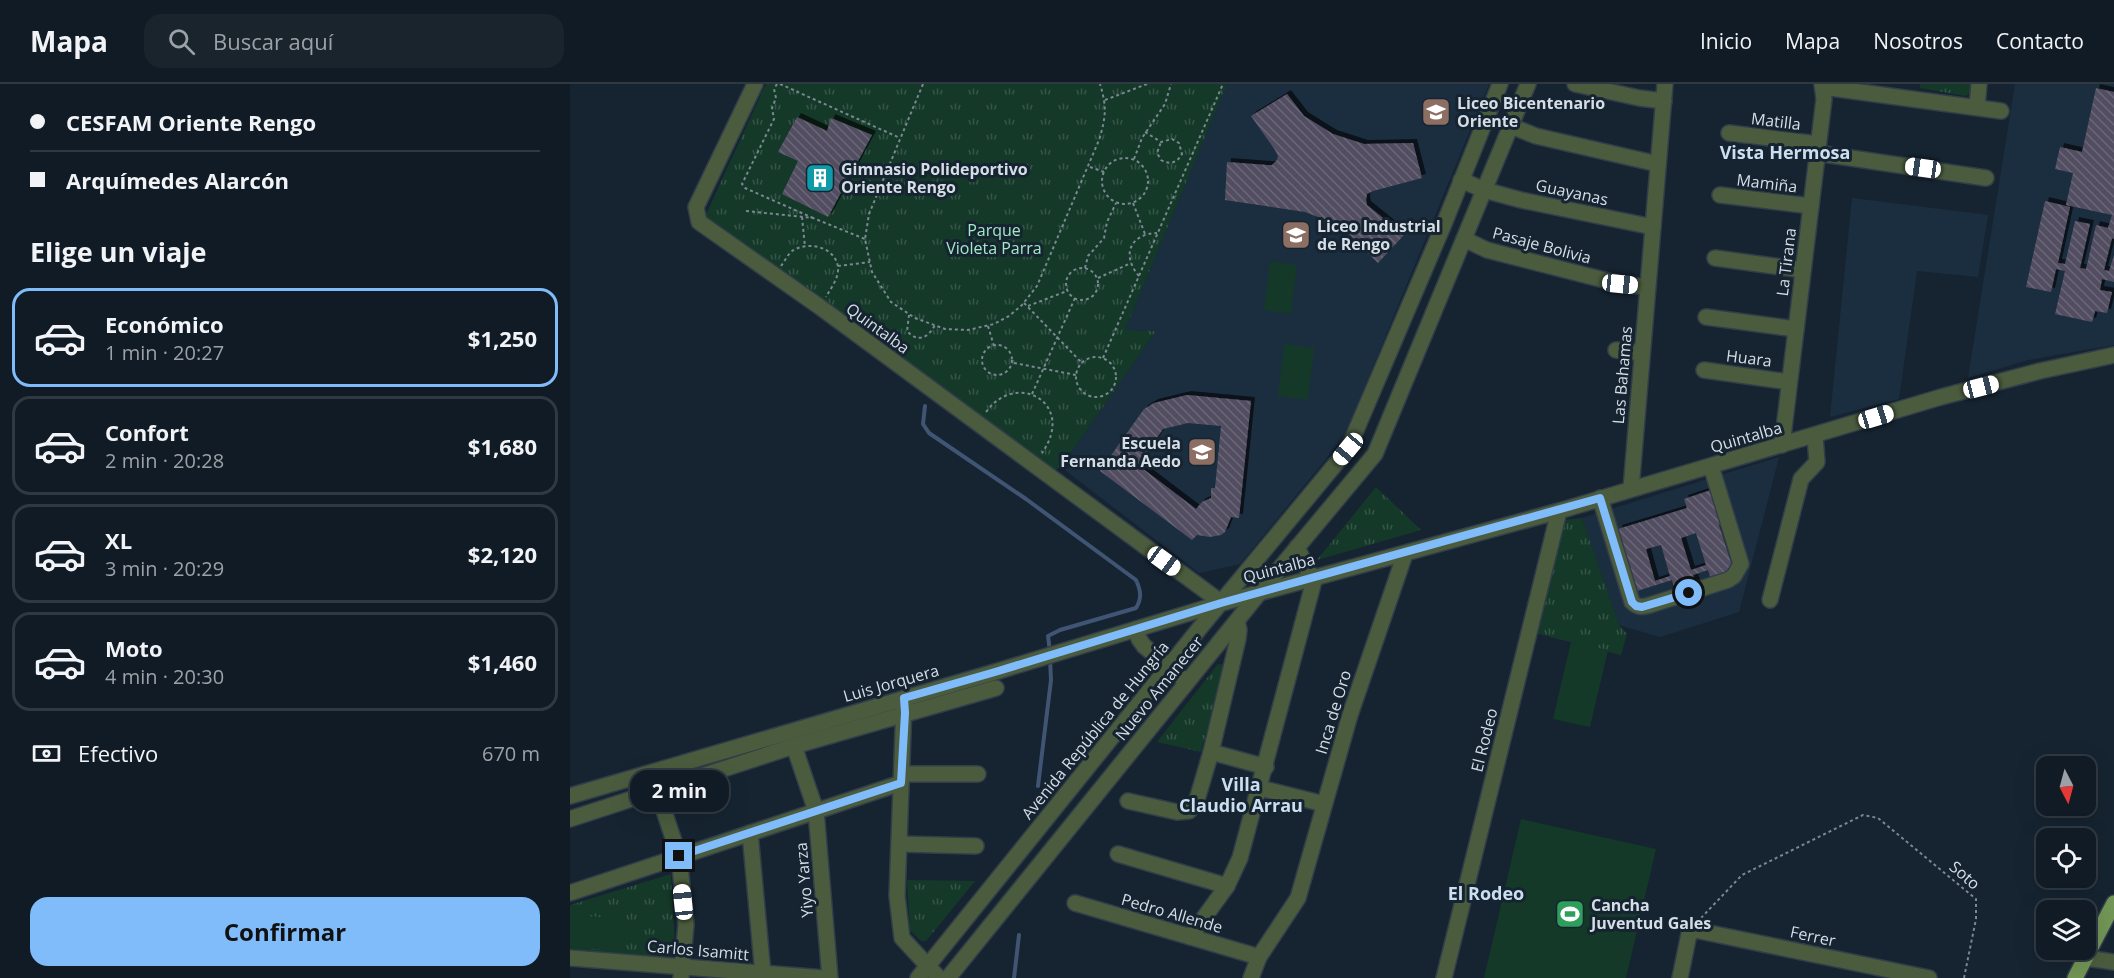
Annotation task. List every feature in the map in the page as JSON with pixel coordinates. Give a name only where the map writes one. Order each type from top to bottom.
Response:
[{"type":"main road","points":[[2096,938],[2114,903]]},
{"type":"main road","points":[[2075,978],[2085,960]]},
{"type":"street","name":"Quintalba","points":[[755,84],[696,207],[699,222],[820,307],[1221,603],[1559,510],[1941,397],[2114,355]]},
{"type":"street","name":"Avenida República de Hungría","points":[[918,978],[1348,449],[1388,358],[1500,84]]},
{"type":"street","name":"Nuevo Amanecer","points":[[948,978],[1374,454],[1527,84]]},
{"type":"street","points":[[1575,84],[1664,101]]},
{"type":"street","name":"Las Bahamas","points":[[1631,489],[1665,84]]},
{"type":"street","points":[[1977,107],[1979,84]]},
{"type":"street","points":[[1822,86],[2001,111]]},
{"type":"street","name":"La Tirana","points":[[1782,445],[1824,99],[1822,86]]},
{"type":"street","points":[[1510,126],[1536,136],[1658,164]]},
{"type":"street","name":"Matilla","points":[[1729,133],[1986,178]]},
{"type":"street","name":"Guayanas","points":[[1461,180],[1484,190],[1521,200],[1653,227]]},
{"type":"street","name":"Mamiña","points":[[1720,195],[1811,206]]},
{"type":"street","name":"Pasaje Bolivia","points":[[1464,240],[1498,253],[1620,284],[1647,287]]},
{"type":"street","points":[[1715,258],[1803,270]]},
{"type":"street","points":[[1706,317],[1796,329]]},
{"type":"street","points":[[1616,350],[1642,353]]},
{"type":"street","points":[[1388,358],[1410,365]]},
{"type":"street","name":"Huara","points":[[1704,370],[1790,382]]},
{"type":"street","points":[[1770,600],[1801,479],[1817,462],[1815,436]]},
{"type":"street","points":[[1600,498],[1632,602],[1636,606],[1650,605],[1728,580],[1741,564],[1711,466]]},
{"type":"street","name":"El Rodeo","points":[[1444,978],[1559,510]]},
{"type":"street","points":[[1190,937],[1227,886],[1240,858],[1266,767],[1315,577],[1309,573],[1297,547]]},
{"type":"street","name":"Inca de Oro","points":[[1251,978],[1259,957],[1281,927],[1298,898],[1350,715],[1405,554]]},
{"type":"street","name":"Luis Jorquera","points":[[570,796],[904,705],[1050,655],[1221,603]]},
{"type":"street","points":[[1128,801],[1177,812],[1189,811],[1196,803],[1211,752],[1238,639],[1237,621]]},
{"type":"street","points":[[1136,629],[1144,646],[1187,682]]},
{"type":"street","points":[[570,819],[794,746],[904,705],[996,688]]},
{"type":"street","points":[[904,705],[897,896],[902,938],[906,945],[929,965],[939,978]]},
{"type":"street","name":"Yiyo Yarza","points":[[794,746],[816,811],[830,978]]},
{"type":"street","points":[[1211,752],[1266,767]]},
{"type":"street","points":[[652,772],[679,856],[686,925],[682,972]]},
{"type":"street","points":[[570,893],[816,811],[902,778],[978,774]]},
{"type":"street","points":[[1260,788],[1324,804]]},
{"type":"street","points":[[750,833],[763,974]]},
{"type":"street","points":[[899,844],[976,846]]},
{"type":"street","points":[[1118,854],[1227,886]]},
{"type":"street","name":"Pedro Allende","points":[[1075,903],[1259,957]]},
{"type":"street","points":[[1680,978],[1690,929]]},
{"type":"street","name":"Ferrer","points":[[1690,929],[1929,978]]},
{"type":"street","name":"Carlos Isamitt","points":[[570,958],[682,972],[824,978]]},
{"type":"street","points":[[2096,959],[2114,962]]},
{"type":"path","points":[[865,239],[745,188],[742,184],[774,118],[772,108],[776,98],[774,89],[778,84],[900,138]]},
{"type":"path","points":[[923,84],[869,214],[865,239],[872,272],[891,302],[909,315],[935,325],[968,330],[988,326],[1009,316],[1024,303],[1037,286],[1047,267],[1106,118],[1100,84]]},
{"type":"path","points":[[1104,100],[1147,84]]},
{"type":"path","points":[[1134,159],[1145,132],[1165,104],[1171,84]]},
{"type":"path","points":[[1103,358],[1223,84]]},
{"type":"path","points":[[1145,132],[1161,142]]},
{"type":"path","points":[[1168,139],[1176,140],[1181,146],[1182,154],[1177,161],[1169,163],[1161,160],[1157,153],[1161,142],[1168,139]]},
{"type":"path","points":[[1182,154],[1191,157]]},
{"type":"path","points":[[1126,157],[1134,159],[1145,169],[1149,183],[1143,196],[1133,203],[1116,202],[1105,192],[1102,184],[1104,172],[1111,162],[1126,157]]},
{"type":"path","points":[[1088,167],[1104,172]]},
{"type":"path","points":[[1085,268],[1088,256],[1104,238],[1107,222],[1116,202]]},
{"type":"path","points":[[1133,203],[1144,234]]},
{"type":"path","points":[[746,211],[813,218]]},
{"type":"path","points":[[802,217],[805,247]]},
{"type":"path","points":[[1139,276],[1131,263],[1129,253],[1133,243],[1144,234],[1158,232]]},
{"type":"path","points":[[775,275],[790,252],[805,247],[821,247],[828,251],[835,258],[838,266],[833,285],[820,307]]},
{"type":"path","points":[[838,266],[870,262]]},
{"type":"path","points":[[1097,278],[1131,263]]},
{"type":"path","points":[[1085,268],[1095,273],[1097,278],[1097,289],[1090,297],[1080,300],[1067,291],[1065,281],[1075,269],[1085,268]]},
{"type":"path","points":[[1027,306],[1067,291]]},
{"type":"path","points":[[1032,394],[1075,298]]},
{"type":"path","points":[[1024,303],[1082,363]]},
{"type":"path","points":[[909,315],[907,331],[919,339],[925,337],[935,325]]},
{"type":"path","points":[[988,326],[994,346]]},
{"type":"path","points":[[999,346],[1007,350],[1013,363],[1003,374],[999,375],[989,373],[982,360],[985,351],[999,346]]},
{"type":"path","points":[[1090,358],[1103,358],[1113,366],[1116,379],[1111,391],[1105,395],[1092,397],[1086,395],[1077,385],[1076,375],[1082,363],[1090,358]]},
{"type":"path","points":[[1013,363],[1076,375]]},
{"type":"path","points":[[978,424],[992,404],[1004,396],[1019,393],[1032,394],[1042,401],[1051,414],[1054,426],[1052,439],[1032,464]]},
{"type":"path","name":"Soto","points":[[1690,929],[1742,875],[1863,815],[1878,818],[1976,899],[1976,919],[1964,978]]},
{"type":"shaded area","points":[[1227,84],[1489,84],[1344,437],[1240,564],[1199,573],[1061,467],[1156,331],[1125,330]]},
{"type":"shaded area","points":[[2015,84],[2114,84],[2114,345],[2028,360],[1968,378]]},
{"type":"shaded area","points":[[1852,198],[1988,215],[1978,277],[1917,271],[1899,399],[1830,417]]},
{"type":"shaded area","points":[[1779,457],[1739,612],[1660,637],[1619,625],[1582,518]]},
{"type":"green space","name":"Parque Violeta Parra","points":[[766,84],[1227,84],[1125,330],[1156,331],[1061,467],[1052,471],[702,223]]},
{"type":"green space","points":[[1920,84],[1974,84],[1973,90],[1966,96],[1920,88]]},
{"type":"green space","points":[[1270,261],[1297,265],[1291,314],[1264,310]]},
{"type":"green space","points":[[1284,344],[1314,348],[1308,400],[1278,396]]},
{"type":"green space","points":[[1376,487],[1421,530],[1317,560]]},
{"type":"green space","points":[[1582,518],[1619,625],[1627,634],[1621,655],[1535,633],[1565,520]]},
{"type":"green space","points":[[1571,642],[1608,650],[1590,727],[1553,719]]},
{"type":"green space","points":[[1218,664],[1224,665],[1201,752],[1157,742]]},
{"type":"green space","name":"Cancha Juventud Gales","points":[[1521,819],[1656,849],[1626,978],[1484,978]]},
{"type":"green space","points":[[671,874],[674,962],[570,952],[570,905]]},
{"type":"green space","points":[[907,880],[975,881],[926,941],[921,941],[910,930]]},
{"type":"green space","points":[[570,915],[626,919],[623,951],[570,947]]},
{"type":"building","points":[[2096,88],[2114,92],[2114,239],[2112,238],[2104,270],[2109,271],[2114,255],[2114,282],[2102,279],[2100,290],[2112,292],[2107,313],[2095,311],[2092,322],[2055,314],[2065,271],[2056,269],[2051,292],[2026,287],[2045,201],[2070,207],[2058,263],[2065,264],[2075,221],[2090,224],[2080,268],[2086,269],[2096,225],[2108,228],[2112,215],[2066,205],[2073,173],[2055,169],[2060,147],[2082,152]]},
{"type":"building","points":[[1287,94],[1304,116],[1333,134],[1364,144],[1413,143],[1422,178],[1367,194],[1367,205],[1404,235],[1378,263],[1345,230],[1326,220],[1305,212],[1225,200],[1227,162],[1272,165],[1277,160],[1275,150],[1251,116]]},
{"type":"building","name":"Gimnasio Polideportivo Oriente Rengo","points":[[797,117],[827,131],[831,118],[872,135],[828,217],[782,194],[798,161],[778,152]]},
{"type":"building","points":[[1187,395],[1251,401],[1239,518],[1231,517],[1225,532],[1221,535],[1210,537],[1197,535],[1192,540],[1100,471],[1144,409],[1154,403]],"holes":[[[1188,423],[1221,426],[1215,488],[1211,488],[1211,498],[1202,502],[1196,509],[1138,465],[1163,429]]]},
{"type":"building","points":[[1714,489],[1725,524],[1719,525],[1734,572],[1711,579],[1708,570],[1693,575],[1696,583],[1675,590],[1672,580],[1637,591],[1618,529],[1687,508],[1684,499]],"holes":[[[1696,533],[1706,565],[1691,570],[1681,538]],[[1661,545],[1670,576],[1655,581],[1646,549]]]},
{"type":"waterway","points":[[925,406],[923,424],[929,433],[1026,499],[1136,580],[1140,594],[1136,608],[1060,630],[1048,636],[1050,652]]},
{"type":"waterway","points":[[1038,786],[1051,680],[1050,659]]},
{"type":"waterway","points":[[1014,978],[1019,935]]},
{"type":"place","name":"Liceo Bicentenario Oriente","points":[[1436,112]]},
{"type":"place","name":"Gimnasio Polideportivo Oriente Rengo","points":[[820,178]]},
{"type":"place","name":"Liceo Industrial de Rengo","points":[[1296,235]]},
{"type":"place","name":"Escuela Fernanda Aedo","points":[[1202,452]]},
{"type":"place","name":"Cancha Juventud Gales","points":[[1570,914]]},
{"type":"district","name":"Vista Hermosa","points":[[1785,153]]},
{"type":"district","name":"Villa Claudio Arrau","points":[[1241,795]]},
{"type":"district","name":"El Rodeo","points":[[1486,894]]},
{"type":"route","points":[[679,856],[901,783],[904,698],[1221,603],[1405,554],[1600,498],[1632,602],[1642,607],[1689,593]]}]
